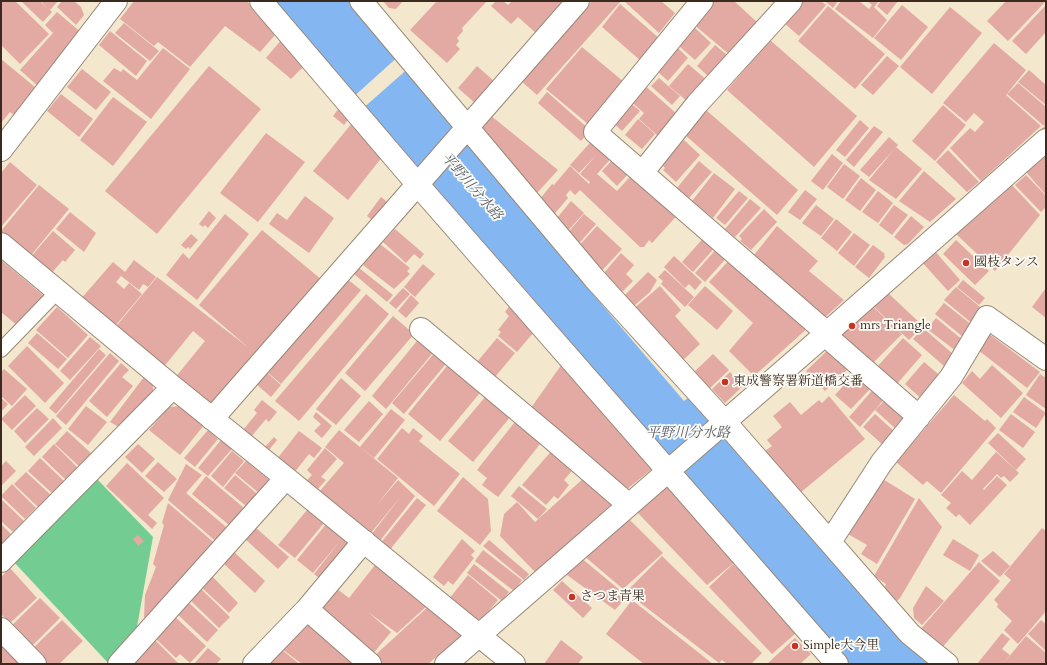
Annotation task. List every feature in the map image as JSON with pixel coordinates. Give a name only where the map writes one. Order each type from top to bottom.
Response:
[{"type":"street","points":[[1,150],[116,1]]},
{"type":"street","points":[[261,1],[418,185],[837,664]]},
{"type":"street","points":[[361,1],[594,278],[725,422],[910,634],[947,664]]},
{"type":"street","points":[[212,419],[578,1]]},
{"type":"street","points":[[702,1],[596,132],[919,417]]},
{"type":"street","points":[[642,172],[697,104],[791,1]]},
{"type":"street","points":[[446,664],[826,334],[1046,140]]},
{"type":"street","points":[[1,244],[212,419],[514,664]]},
{"type":"street","points":[[830,542],[882,462],[951,377],[987,317],[1046,359]]},
{"type":"street","points":[[421,329],[629,505]]},
{"type":"street","points":[[1,561],[173,387]]},
{"type":"street","points":[[119,664],[286,478]]},
{"type":"street","points":[[254,664],[307,609],[364,541]]},
{"type":"street","points":[[307,609],[370,664]]},
{"type":"street","points":[[1,630],[35,664]]},
{"type":"lane","points":[[1,350],[58,291]]},
{"type":"green space","points":[[97,479],[153,537],[135,638],[109,664],[13,561]]},
{"type":"water","name":"平野川分水路","points":[[267,1],[355,1],[553,232],[545,238],[684,401],[693,394],[927,664],[849,664],[509,271],[502,275]]},
{"type":"pier","points":[[401,54],[411,66],[361,110],[351,99]]},
{"type":"building","points":[[1,1],[15,1],[49,34],[20,64],[1,45]]},
{"type":"building","points":[[21,1],[40,1],[48,9],[41,1],[58,1],[50,10],[52,12],[43,22]]},
{"type":"building","points":[[62,1],[74,1],[81,7],[84,15],[76,25],[57,7]]},
{"type":"building","points":[[134,1],[247,1],[276,34],[260,52],[225,26],[190,67],[158,42],[154,46],[120,19]]},
{"type":"building","points":[[383,1],[403,1],[396,9],[389,8]]},
{"type":"building","points":[[437,1],[487,1],[462,28],[463,31],[457,38],[459,41],[456,45],[460,49],[447,63],[410,30]]},
{"type":"building","points":[[496,1],[503,1],[508,5],[512,1],[566,1],[537,34],[518,17],[511,24],[491,6]]},
{"type":"building","points":[[592,1],[621,1],[537,95],[521,81]]},
{"type":"building","points":[[624,1],[661,1],[675,13],[659,33]]},
{"type":"building","points":[[715,1],[734,1],[758,23],[730,55],[692,23]]},
{"type":"building","points":[[802,1],[821,1],[826,5],[799,36],[784,23]]},
{"type":"building","points":[[825,1],[838,1],[833,8]]},
{"type":"building","points":[[841,1],[859,1],[869,9],[872,5],[867,1],[879,1],[874,7],[887,20],[873,38],[835,9]]},
{"type":"building","points":[[881,1],[898,1],[887,15],[877,6]]},
{"type":"building","points":[[1006,1],[1046,1],[1008,41],[987,21]]},
{"type":"building","points":[[620,4],[660,39],[641,61],[602,27]]},
{"type":"building","points":[[902,5],[928,27],[901,60],[874,38]]},
{"type":"building","points":[[1046,5],[1046,32],[1026,54],[1012,41]]},
{"type":"building","points":[[828,6],[885,54],[855,89],[798,41]]},
{"type":"building","points":[[950,7],[982,33],[932,94],[900,67]]},
{"type":"building","points":[[57,12],[83,34],[40,88],[20,70],[53,33],[45,25]]},
{"type":"building","points":[[124,23],[159,51],[150,61],[115,33]]},
{"type":"building","points":[[695,28],[711,43],[695,60],[679,46]]},
{"type":"building","points":[[110,31],[147,61],[136,76],[99,45]]},
{"type":"building","points":[[282,39],[304,66],[291,79],[266,58]]},
{"type":"building","points":[[770,40],[857,116],[814,167],[727,90]]},
{"type":"building","points":[[994,43],[1026,70],[1006,95],[1041,126],[981,181],[950,148],[970,128],[975,132],[984,122],[974,113],[966,122],[943,103]]},
{"type":"building","points":[[715,45],[727,55],[708,76],[697,66]]},
{"type":"building","points":[[582,47],[624,82],[588,124],[546,89]]},
{"type":"building","points":[[163,48],[190,69],[151,119],[103,81],[114,68],[121,72],[123,69],[137,80]]},
{"type":"building","points":[[678,48],[688,58],[668,81],[657,71]]},
{"type":"building","points":[[887,56],[899,66],[873,95],[861,85]]},
{"type":"building","points":[[1,59],[41,92],[12,128],[7,124],[14,115],[10,112],[1,123]]},
{"type":"building","points":[[688,64],[708,81],[688,102],[669,86]]},
{"type":"building","points":[[209,66],[261,109],[157,234],[105,191]]},
{"type":"building","points":[[477,66],[495,82],[476,104],[458,88]]},
{"type":"building","points":[[82,69],[111,92],[96,110],[67,87]]},
{"type":"building","points":[[1029,70],[1046,85],[1046,105],[1018,82]]},
{"type":"building","points":[[659,78],[680,96],[672,105],[651,86]]},
{"type":"building","points":[[642,83],[677,114],[658,136],[639,119],[644,113],[628,99]]},
{"type":"building","points":[[1018,83],[1046,107],[1046,123],[1044,126],[1007,94]]},
{"type":"building","points":[[547,92],[590,130],[581,141],[538,103]]},
{"type":"building","points":[[61,94],[93,119],[79,137],[47,111]]},
{"type":"building","points":[[113,97],[147,122],[113,166],[80,140]]},
{"type":"building","points":[[627,100],[640,111],[622,131],[609,119]]},
{"type":"building","points":[[943,105],[966,125],[935,161],[912,141]]},
{"type":"building","points":[[339,108],[350,117],[344,125],[333,116]]},
{"type":"building","points":[[706,110],[798,190],[777,215],[685,135]]},
{"type":"building","points":[[490,115],[558,170],[537,193],[477,131]]},
{"type":"building","points":[[638,119],[655,134],[642,149],[625,135]]},
{"type":"building","points":[[860,120],[869,128],[845,157],[836,150]]},
{"type":"building","points":[[352,123],[383,156],[348,200],[313,171]]},
{"type":"building","points":[[1046,125],[1046,147],[825,341],[727,407],[814,329],[751,259],[777,226],[818,261],[809,271],[844,300],[821,321],[822,322]]},
{"type":"building","points":[[874,126],[883,132],[854,167],[846,160]]},
{"type":"building","points":[[266,133],[305,162],[258,222],[220,193]]},
{"type":"building","points":[[597,135],[617,152],[597,174],[617,191],[636,170],[682,210],[652,243],[649,240],[644,247],[640,247],[580,190],[575,195],[570,190],[566,195],[568,198],[551,218],[535,205],[552,184],[554,185],[570,166],[589,184],[590,182],[580,174],[597,154],[579,173],[570,165]]},
{"type":"building","points":[[889,137],[898,145],[869,177],[860,170]]},
{"type":"building","points":[[684,140],[700,155],[676,182],[663,170],[665,168],[661,164]]},
{"type":"building","points":[[896,147],[922,169],[896,199],[869,180]]},
{"type":"building","points":[[948,150],[979,182],[967,192],[936,162]]},
{"type":"building","points":[[832,154],[843,163],[823,190],[811,181]]},
{"type":"building","points":[[1046,154],[1046,195],[1026,172]]},
{"type":"building","points":[[614,158],[630,172],[617,186],[602,171]]},
{"type":"building","points":[[699,161],[712,172],[689,198],[677,188]]},
{"type":"building","points":[[10,162],[37,185],[1,227],[1,173]]},
{"type":"building","points":[[844,164],[860,176],[843,199],[827,187]]},
{"type":"building","points":[[924,171],[956,199],[930,222],[899,201]]},
{"type":"building","points":[[714,173],[735,189],[713,218],[692,201]]},
{"type":"building","points":[[1026,175],[1046,196],[1046,207],[1041,212],[1015,185]]},
{"type":"building","points":[[861,178],[876,190],[860,211],[845,200]]},
{"type":"building","points":[[1011,184],[1040,215],[995,271],[954,232]]},
{"type":"building","points":[[39,185],[69,209],[28,259],[1,237],[1,231]]},
{"type":"building","points":[[805,190],[817,199],[800,220],[788,212]]},
{"type":"building","points":[[739,191],[748,198],[725,225],[716,218]]},
{"type":"building","points":[[878,191],[893,203],[878,223],[862,212]]},
{"type":"building","points":[[305,196],[334,218],[309,253],[269,224],[277,213],[287,220]]},
{"type":"building","points":[[381,197],[391,205],[376,223],[367,216]]},
{"type":"building","points":[[750,199],[761,208],[735,237],[725,229]]},
{"type":"building","points":[[571,201],[584,213],[565,234],[553,223]]},
{"type":"building","points":[[816,205],[834,219],[821,236],[802,223]]},
{"type":"building","points":[[894,205],[908,215],[892,235],[879,225]]},
{"type":"building","points":[[764,209],[777,222],[751,250],[740,241],[742,239],[739,236]]},
{"type":"building","points":[[209,211],[216,218],[208,228],[205,225],[203,227],[199,224]]},
{"type":"building","points":[[70,212],[96,233],[84,252],[56,229]]},
{"type":"building","points":[[225,214],[249,234],[197,300],[166,275],[183,253],[189,259]]},
{"type":"building","points":[[584,214],[596,224],[576,247],[564,237]]},
{"type":"building","points":[[911,216],[924,227],[908,244],[904,245],[894,237]]},
{"type":"building","points":[[836,219],[852,232],[837,251],[821,238]]},
{"type":"building","points":[[597,226],[622,249],[597,276],[575,250]]},
{"type":"building","points":[[395,229],[424,254],[420,259],[414,254],[406,263],[383,242]]},
{"type":"building","points":[[262,230],[322,280],[209,407],[174,379],[205,341],[193,331],[162,369],[113,330],[157,277],[249,348],[199,305]]},
{"type":"building","points":[[53,231],[75,250],[65,262],[63,260],[49,276],[29,259]]},
{"type":"building","points":[[854,233],[870,245],[854,266],[838,253]]},
{"type":"building","points":[[191,234],[198,240],[190,249],[188,247],[186,249],[181,245]]},
{"type":"building","points":[[707,234],[718,244],[693,272],[682,262]]},
{"type":"building","name":"國枝タンス","points":[[956,240],[989,271],[975,285],[943,254]]},
{"type":"building","points":[[380,244],[410,268],[407,271],[410,274],[394,289],[363,265]]},
{"type":"building","points":[[873,245],[885,254],[885,257],[869,278],[855,267]]},
{"type":"building","points":[[719,246],[729,255],[705,282],[695,273]]},
{"type":"building","points":[[934,250],[960,280],[948,291],[921,261]]},
{"type":"building","points":[[621,253],[634,265],[626,274],[633,281],[622,292],[603,274]]},
{"type":"building","points":[[674,256],[702,282],[695,290],[689,284],[685,288],[664,267]]},
{"type":"building","points":[[733,256],[810,326],[754,376],[729,351],[753,323],[709,282]]},
{"type":"building","points":[[1,260],[44,296],[18,326],[1,312]]},
{"type":"building","points":[[134,260],[156,277],[148,287],[143,284],[139,290],[121,276],[116,282],[124,289],[129,283],[142,294],[116,325],[107,318],[104,322],[79,301],[113,262],[125,272]]},
{"type":"building","points":[[423,264],[435,274],[415,297],[404,287]]},
{"type":"building","points":[[359,268],[393,295],[387,302],[354,274]]},
{"type":"building","points":[[665,270],[694,297],[685,307],[661,284],[663,281],[658,277]]},
{"type":"building","points":[[648,272],[657,280],[650,292],[627,312],[618,302]]},
{"type":"building","points":[[346,278],[361,290],[281,384],[265,370]]},
{"type":"building","points":[[963,280],[985,298],[979,305],[957,287]]},
{"type":"building","points":[[660,286],[681,310],[675,316],[700,344],[678,365],[632,310]]},
{"type":"building","points":[[705,286],[733,311],[717,330],[688,305]]},
{"type":"building","points":[[956,287],[986,312],[974,325],[944,300]]},
{"type":"building","points":[[403,288],[410,294],[396,309],[389,303]]},
{"type":"building","points":[[1046,288],[1046,318],[1032,307]]},
{"type":"building","points":[[886,291],[923,326],[909,340],[872,305]]},
{"type":"building","points":[[366,294],[389,314],[299,421],[275,401]]},
{"type":"building","points":[[411,295],[419,303],[406,318],[398,311]]},
{"type":"building","points":[[869,303],[902,334],[869,367],[837,336]]},
{"type":"building","points":[[944,303],[972,325],[963,337],[935,314]]},
{"type":"building","points":[[510,305],[533,333],[517,352],[498,336],[501,332],[498,330],[509,316],[505,312]]},
{"type":"building","points":[[57,307],[88,335],[68,358],[36,330]]},
{"type":"building","points":[[393,316],[414,334],[365,391],[345,373]]},
{"type":"building","points":[[936,318],[964,341],[956,351],[927,329]]},
{"type":"building","points":[[923,328],[953,354],[944,366],[913,339]]},
{"type":"building","points":[[37,333],[67,359],[58,369],[28,343]]},
{"type":"building","points":[[988,333],[1040,372],[1027,388],[978,350]]},
{"type":"building","points":[[421,336],[436,349],[386,409],[372,396]]},
{"type":"building","points":[[90,337],[101,346],[70,380],[60,371]]},
{"type":"building","points":[[497,338],[515,353],[495,377],[477,362]]},
{"type":"building","points":[[903,338],[922,355],[896,385],[877,367]]},
{"type":"building","points":[[27,346],[64,383],[45,403],[8,366]]},
{"type":"building","points":[[830,348],[849,368],[825,391],[806,371]]},
{"type":"building","points":[[99,349],[106,355],[56,414],[49,408]]},
{"type":"building","points":[[437,350],[450,359],[404,414],[392,403]]},
{"type":"building","points":[[110,353],[119,361],[66,425],[56,416]]},
{"type":"building","points":[[713,354],[729,370],[709,389],[694,372]]},
{"type":"building","points":[[451,361],[484,388],[440,441],[408,414]]},
{"type":"building","points":[[924,362],[943,378],[923,400],[905,384]]},
{"type":"building","points":[[121,363],[129,370],[122,377],[133,386],[107,417],[89,401]]},
{"type":"building","points":[[562,364],[653,468],[621,494],[528,412]]},
{"type":"building","points":[[992,365],[1023,393],[1001,418],[962,383],[972,371],[980,379]]},
{"type":"building","points":[[4,369],[27,389],[12,406],[1,396],[1,372]]},
{"type":"building","points":[[265,371],[281,385],[271,397],[255,383]]},
{"type":"building","points":[[730,372],[743,386],[725,403],[712,389]]},
{"type":"building","points":[[855,373],[871,388],[851,409],[835,395]]},
{"type":"building","points":[[1040,374],[1046,378],[1046,409],[1026,395]]},
{"type":"building","points":[[144,377],[153,383],[153,395],[124,430],[110,422]]},
{"type":"building","points":[[341,378],[361,396],[336,425],[316,409]]},
{"type":"building","points":[[876,386],[887,396],[860,427],[849,417]]},
{"type":"building","points":[[25,395],[36,406],[12,430],[1,419]]},
{"type":"building","points":[[954,395],[985,421],[987,419],[996,428],[941,493],[927,481],[923,485],[896,462]]},
{"type":"building","points":[[486,396],[511,416],[473,462],[448,441]]},
{"type":"building","points":[[829,396],[865,439],[800,493],[765,451],[772,446],[767,440],[782,427],[773,416],[790,402],[801,415],[819,400],[822,403]]},
{"type":"building","points":[[1024,397],[1046,413],[1036,428],[1013,412]]},
{"type":"building","points":[[1,398],[8,404],[1,412]]},
{"type":"building","points":[[887,398],[909,418],[897,430],[875,410]]},
{"type":"building","points":[[262,400],[277,412],[269,422],[266,419],[251,437],[243,430],[257,413],[254,410]]},
{"type":"building","points":[[369,401],[383,414],[359,442],[344,430]]},
{"type":"building","points":[[86,406],[107,422],[88,445],[68,429]]},
{"type":"building","points":[[181,406],[204,425],[180,455],[149,430],[169,407]]},
{"type":"building","points":[[37,408],[49,419],[25,443],[14,431]]},
{"type":"building","points":[[391,409],[405,420],[374,458],[360,447]]},
{"type":"building","points":[[316,412],[332,426],[322,438],[314,431],[321,424],[313,417]]},
{"type":"building","points":[[875,414],[895,432],[883,445],[863,427]]},
{"type":"building","points":[[1011,414],[1035,432],[1023,448],[999,430]]},
{"type":"building","points":[[53,418],[62,428],[34,456],[25,447]]},
{"type":"building","points":[[518,418],[544,439],[498,497],[482,485],[487,478],[477,470]]},
{"type":"building","points":[[402,428],[409,434],[413,428],[423,436],[419,441],[460,474],[434,506],[377,459]]},
{"type":"building","points":[[208,430],[218,439],[195,467],[184,458]]},
{"type":"building","points":[[339,430],[398,478],[376,506],[398,480],[415,496],[379,542],[371,535],[402,495],[370,534],[318,493],[344,463],[325,447]]},
{"type":"building","points":[[67,431],[93,455],[81,468],[55,444]]},
{"type":"building","points":[[299,431],[322,448],[314,458],[309,454],[294,473],[277,459]]},
{"type":"building","points":[[998,433],[1026,459],[1016,470],[988,443]]},
{"type":"building","points":[[274,437],[277,440],[269,450],[265,447]]},
{"type":"building","points":[[221,440],[232,449],[208,476],[198,468]]},
{"type":"building","points":[[54,444],[79,469],[67,481],[42,457]]},
{"type":"building","points":[[138,444],[155,459],[142,473],[125,457]]},
{"type":"building","points":[[325,448],[337,459],[321,477],[326,480],[316,491],[305,482],[312,475],[307,470]]},
{"type":"building","points":[[554,448],[576,466],[564,480],[569,485],[558,499],[554,496],[546,505],[522,485]]},
{"type":"building","points":[[232,451],[244,461],[223,487],[211,476]]},
{"type":"building","points":[[996,452],[1019,473],[1010,482],[1004,476],[1001,478],[997,474],[983,489],[976,483],[984,490],[997,476],[1007,485],[970,525],[959,514],[956,517],[946,508],[951,503],[941,495],[962,471],[972,480]]},
{"type":"building","points":[[40,458],[65,482],[54,495],[28,471]]},
{"type":"building","points":[[6,461],[16,471],[1,486],[1,466]]},
{"type":"building","points":[[246,461],[268,479],[268,485],[260,494],[235,473]]},
{"type":"building","points":[[158,462],[177,479],[164,492],[145,476]]},
{"type":"building","points":[[127,463],[164,498],[148,515],[157,523],[152,529],[106,486]]},
{"type":"building","points":[[186,464],[202,475],[186,493],[232,532],[220,545],[168,500]]},
{"type":"building","points":[[26,472],[52,496],[40,509],[14,484]]},
{"type":"building","points":[[235,475],[262,498],[251,510],[224,488]]},
{"type":"building","points":[[206,476],[250,513],[235,530],[192,494]]},
{"type":"building","points":[[463,477],[488,499],[491,531],[480,545],[437,511]]},
{"type":"building","points":[[585,477],[612,504],[535,572],[500,536],[504,514],[517,502],[535,522]]},
{"type":"building","points":[[881,478],[915,499],[877,564],[861,554],[867,545],[848,534]]},
{"type":"building","points":[[12,484],[36,508],[25,519],[1,496]]},
{"type":"building","points":[[667,484],[735,562],[707,585],[637,512]]},
{"type":"building","points":[[519,486],[547,509],[538,519],[511,496]]},
{"type":"building","points":[[417,498],[426,505],[388,552],[379,545]]},
{"type":"building","points":[[919,498],[942,527],[897,601],[884,588],[886,584],[874,576]]},
{"type":"building","points":[[1,499],[24,521],[13,532],[1,521]]},
{"type":"building","points":[[168,503],[218,546],[168,598],[144,618],[145,595],[156,567],[153,564],[164,525],[162,523]]},
{"type":"building","points":[[307,510],[324,523],[295,558],[278,545]]},
{"type":"building","points":[[627,517],[663,553],[623,589],[583,555]]},
{"type":"building","points":[[327,523],[356,546],[327,584],[314,574],[340,541],[313,573],[297,560]]},
{"type":"building","points":[[1,524],[11,534],[1,545]]},
{"type":"building","points":[[255,527],[289,557],[278,569],[244,538]]},
{"type":"building","points":[[1042,528],[1046,531],[1046,611],[1018,644],[1004,630],[1012,621],[997,607],[998,604],[994,600],[1011,580],[1004,574]]},
{"type":"building","points":[[138,535],[144,541],[138,546],[133,539]]},
{"type":"building","points":[[462,539],[475,551],[471,555],[474,558],[453,585],[448,581],[444,586],[433,577]]},
{"type":"building","points":[[953,539],[979,555],[970,571],[943,555]]},
{"type":"building","points":[[489,540],[529,574],[524,580],[483,546]]},
{"type":"building","points":[[483,550],[522,580],[514,591],[475,561]]},
{"type":"building","points":[[993,551],[1010,566],[1000,577],[981,561]]},
{"type":"building","points":[[234,552],[265,581],[255,593],[223,563]]},
{"type":"building","points":[[662,556],[762,653],[751,664],[727,664],[722,660],[719,663],[626,592]]},
{"type":"building","points":[[580,557],[627,596],[615,610],[563,572]]},
{"type":"building","points":[[979,562],[1000,581],[940,650],[919,631]]},
{"type":"building","points":[[474,564],[509,592],[502,601],[467,573]]},
{"type":"building","points":[[733,564],[763,593],[796,633],[772,654],[709,587]]},
{"type":"building","points":[[375,565],[428,605],[397,633],[368,612],[391,632],[371,656],[317,612],[337,589],[349,598]]},
{"type":"building","points":[[10,568],[37,598],[10,623],[1,614],[1,577]]},
{"type":"building","points":[[210,574],[238,603],[229,613],[199,585]]},
{"type":"building","points":[[468,575],[498,600],[482,619],[473,619],[449,599]]},
{"type":"building","points":[[562,581],[592,608],[583,618],[553,590]]},
{"type":"building","points":[[926,586],[944,601],[922,625],[914,618],[913,608]]},
{"type":"building","points":[[200,588],[230,617],[219,628],[189,599]]},
{"type":"building","points":[[40,598],[60,618],[29,649],[8,629]]},
{"type":"building","points":[[186,600],[218,630],[207,642],[175,612]]},
{"type":"building","points":[[632,600],[713,664],[644,664],[606,634]]},
{"type":"building","points":[[429,606],[462,635],[428,664],[377,664],[372,658]]},
{"type":"building","points":[[173,615],[206,646],[190,663],[180,654],[176,658],[153,636]]},
{"type":"building","points":[[303,615],[364,664],[302,664],[278,646]]},
{"type":"building","points":[[62,620],[83,641],[59,664],[43,664],[30,651]]},
{"type":"building","points":[[1041,620],[1046,624],[1046,651],[1028,634]]},
{"type":"building","points":[[1002,633],[1010,639],[1002,649],[1010,655],[1003,664],[977,664]]},
{"type":"building","points":[[1026,636],[1046,653],[1046,661],[1044,664],[1003,664]]},
{"type":"building","points":[[152,637],[179,664],[129,664]]},
{"type":"building","name":"Simple大今里","points":[[795,638],[811,654],[800,664],[767,664]]},
{"type":"building","points":[[561,640],[583,657],[578,664],[544,664]]},
{"type":"building","points":[[1,643],[20,664],[1,664]]},
{"type":"building","points":[[276,645],[298,663],[260,664]]},
{"type":"building","points":[[208,648],[221,659],[216,664],[194,664]]},
{"type":"place","name":"國枝タンス","points":[[966,263]]},
{"type":"place","name":"mrs Triangle","points":[[852,326]]},
{"type":"place","name":"東成警察署新道橋交番","points":[[725,382]]},
{"type":"place","name":"さつま青果","points":[[572,597]]},
{"type":"place","name":"Simple大今里","points":[[795,646]]}]
